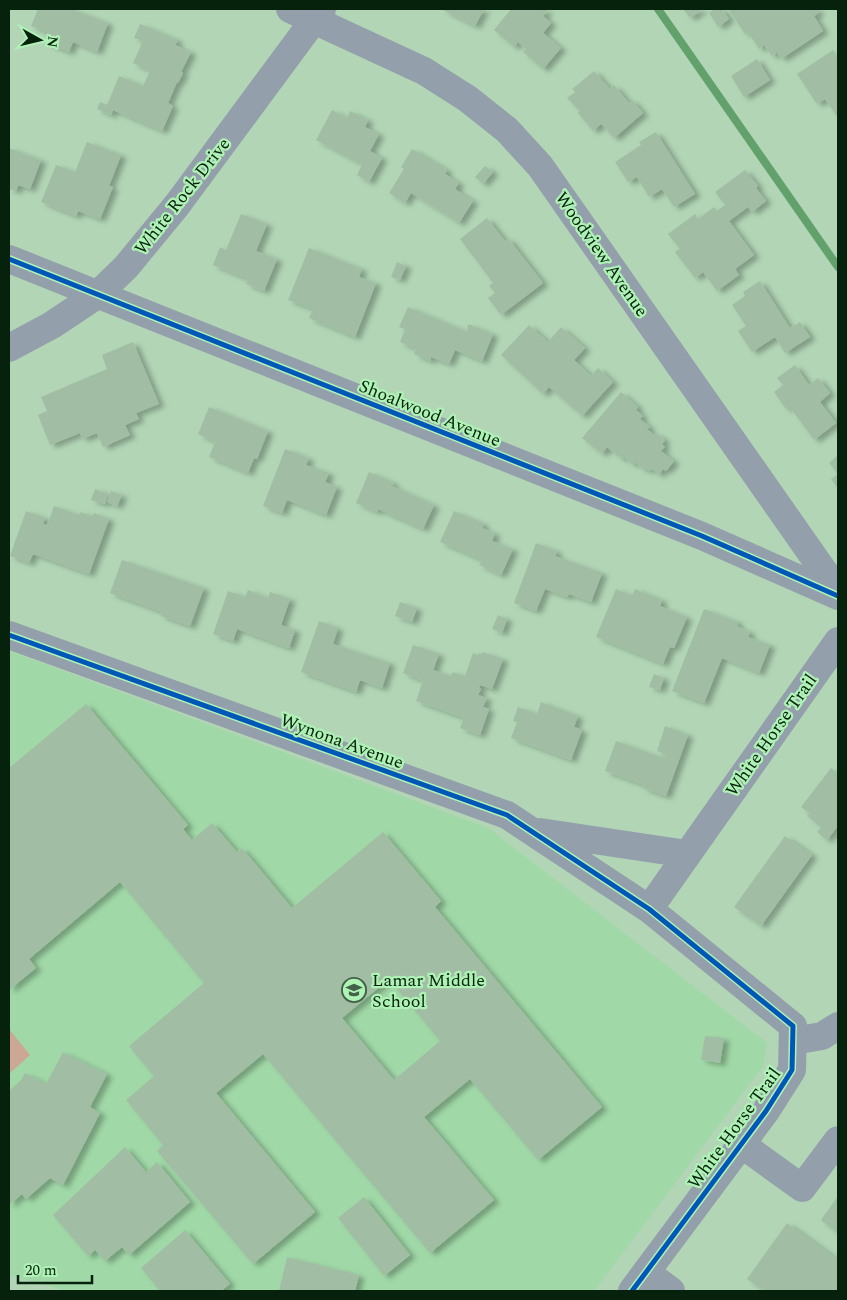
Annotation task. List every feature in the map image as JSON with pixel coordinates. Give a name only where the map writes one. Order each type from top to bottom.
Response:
[{"type":"street","name":"White Rock Drive","points":[[9,348],[52,325],[97,295],[126,267],[177,205],[309,12]]},
{"type":"street","name":"Woodview Avenue","points":[[309,12],[424,71],[468,99],[507,130],[540,166],[826,573],[838,585]]},
{"type":"street","name":"Shoalwood Avenue","points":[[9,260],[702,536],[838,596]]},
{"type":"street","name":"Wynona Avenue","points":[[9,635],[507,815],[648,908]]},
{"type":"street","name":"White Horse Trail","points":[[639,1281],[766,1110],[792,1070],[793,1042],[793,1026],[648,908],[838,641]]},
{"type":"street","points":[[530,831],[687,854]]},
{"type":"street","points":[[793,1042],[822,1036],[838,1026]]},
{"type":"street","points":[[741,1144],[802,1188],[838,1140]]},
{"type":"street","points":[[639,1281],[671,1291]]},
{"type":"shaded area","name":"Lamar Middle School","points":[[9,651],[488,828],[767,1043],[763,1066],[594,1291],[67,1291],[9,1275]]},
{"type":"shaded area","points":[[9,1029],[30,1055],[9,1074]]},
{"type":"building","points":[[38,9],[71,9],[108,23],[97,52],[73,42],[69,52],[48,44],[52,34],[31,26]]},
{"type":"building","points":[[441,9],[484,9],[475,26]]},
{"type":"building","points":[[511,9],[548,10],[543,16],[551,23],[543,33],[561,48],[543,69],[523,52],[526,49],[518,42],[514,47],[494,30]]},
{"type":"building","points":[[683,9],[703,9],[690,18]]},
{"type":"building","points":[[715,9],[722,9],[729,19],[718,27],[709,13]]},
{"type":"building","points":[[817,9],[819,12],[814,16],[823,31],[781,59],[777,52],[772,56],[764,45],[759,49],[748,32],[745,34],[729,10]]},
{"type":"building","points":[[140,24],[178,40],[175,45],[191,52],[168,103],[173,106],[162,131],[113,110],[111,115],[97,109],[100,102],[107,105],[119,76],[143,86],[150,71],[133,63],[143,41],[134,38]]},
{"type":"building","points":[[833,50],[838,58],[838,118],[825,99],[817,104],[797,74]]},
{"type":"building","points":[[757,59],[770,80],[744,97],[731,76]]},
{"type":"building","points":[[594,71],[610,89],[614,85],[629,103],[632,100],[643,113],[614,138],[601,124],[593,131],[578,113],[580,111],[567,98],[575,92],[572,89]]},
{"type":"building","points":[[332,110],[347,118],[350,111],[368,120],[365,127],[379,134],[370,151],[382,158],[369,182],[357,175],[362,164],[316,140]]},
{"type":"building","points":[[656,132],[695,194],[674,207],[662,189],[649,197],[637,177],[628,182],[615,162],[641,145],[639,142]]},
{"type":"building","points":[[87,142],[121,155],[109,186],[113,187],[100,219],[78,211],[76,216],[41,202],[56,165],[75,172]]},
{"type":"building","points":[[9,148],[41,160],[30,189],[18,185],[16,191],[9,189]]},
{"type":"building","points":[[412,149],[447,170],[445,174],[459,183],[455,189],[473,201],[459,223],[411,193],[405,203],[389,193],[404,169],[401,167]]},
{"type":"building","points":[[485,166],[493,172],[483,184],[475,177]]},
{"type":"building","points":[[745,170],[758,186],[756,188],[766,201],[752,212],[748,207],[729,221],[754,255],[735,269],[739,275],[717,291],[703,272],[695,278],[675,252],[680,249],[668,234],[695,214],[698,219],[714,207],[717,211],[725,205],[715,192]]},
{"type":"building","points":[[241,214],[267,224],[256,251],[277,259],[264,291],[246,284],[248,279],[213,265],[220,247],[226,250]]},
{"type":"building","points":[[487,218],[505,241],[508,238],[543,283],[501,315],[488,298],[495,293],[489,286],[493,283],[460,239]]},
{"type":"building","points":[[309,248],[362,269],[359,277],[376,283],[355,337],[309,318],[313,309],[288,300]]},
{"type":"building","points":[[397,262],[406,266],[400,280],[391,277]]},
{"type":"building","points":[[760,281],[790,328],[800,322],[810,337],[785,353],[775,337],[752,352],[738,331],[746,326],[732,305],[745,296],[743,292]]},
{"type":"building","points":[[408,307],[467,332],[468,324],[493,334],[482,361],[455,350],[449,364],[431,357],[430,361],[414,354],[416,349],[400,342],[405,329],[399,327]]},
{"type":"building","points":[[529,325],[548,342],[561,327],[585,348],[574,360],[591,376],[598,368],[613,382],[582,416],[549,387],[543,394],[501,355]]},
{"type":"building","points":[[133,342],[159,404],[136,413],[139,419],[125,425],[130,435],[103,447],[97,433],[82,439],[80,433],[50,445],[38,415],[47,411],[41,397],[107,369],[102,355]]},
{"type":"building","points":[[795,365],[809,385],[818,378],[830,393],[820,402],[836,423],[814,440],[789,406],[786,409],[774,392],[783,385],[777,378]]},
{"type":"building","points":[[621,392],[638,407],[636,410],[643,416],[640,419],[650,427],[647,429],[665,440],[662,444],[665,447],[661,451],[674,461],[666,471],[663,469],[659,475],[652,469],[650,471],[646,468],[644,470],[635,462],[633,465],[607,447],[602,454],[582,438]]},
{"type":"building","points":[[209,407],[268,431],[257,459],[254,458],[248,473],[209,457],[215,442],[198,434]]},
{"type":"building","points":[[285,449],[309,458],[306,465],[329,473],[325,482],[337,487],[326,515],[287,500],[282,513],[263,506]]},
{"type":"building","points":[[838,455],[838,474],[829,463]]},
{"type":"building","points":[[369,472],[394,483],[392,486],[434,505],[423,529],[378,509],[377,512],[356,503]]},
{"type":"building","points":[[838,474],[838,488],[831,479]]},
{"type":"building","points":[[95,489],[108,494],[105,504],[91,500]]},
{"type":"building","points":[[111,491],[122,495],[117,506],[107,502]]},
{"type":"building","points":[[54,506],[79,515],[80,512],[92,516],[94,513],[109,519],[89,574],[33,554],[29,563],[10,556],[26,511],[45,518],[43,524],[47,525]]},
{"type":"building","points":[[454,511],[484,524],[482,528],[495,533],[492,541],[513,549],[501,575],[479,565],[482,560],[440,542]]},
{"type":"building","points":[[536,543],[557,551],[555,556],[602,573],[591,602],[569,594],[567,597],[545,589],[536,611],[514,603]]},
{"type":"building","points":[[122,560],[204,588],[190,626],[161,616],[162,612],[110,593]]},
{"type":"building","points":[[616,589],[632,596],[635,589],[662,600],[660,606],[687,617],[674,648],[670,647],[663,664],[596,637]]},
{"type":"building","points":[[248,590],[268,598],[270,592],[290,599],[281,625],[295,630],[289,648],[237,629],[233,641],[213,634],[228,591],[245,597]]},
{"type":"building","points":[[400,602],[417,608],[412,622],[395,616]]},
{"type":"building","points":[[704,609],[738,622],[737,626],[750,632],[748,637],[770,645],[759,673],[722,658],[704,703],[672,691]]},
{"type":"building","points":[[498,615],[507,619],[502,633],[492,629]]},
{"type":"building","points":[[319,621],[338,628],[333,644],[390,663],[382,688],[360,680],[356,692],[301,672]]},
{"type":"building","points":[[413,645],[439,654],[433,670],[451,676],[453,672],[465,676],[473,653],[478,655],[479,653],[482,654],[482,652],[503,659],[492,689],[480,685],[479,688],[481,689],[478,695],[487,698],[483,707],[489,709],[480,735],[460,728],[464,718],[416,701],[423,681],[403,673]]},
{"type":"building","points":[[654,674],[664,678],[660,690],[649,687]]},
{"type":"building","points":[[541,702],[578,716],[574,727],[582,730],[571,760],[511,738],[517,722],[513,721],[518,707],[537,714]]},
{"type":"building","points":[[86,704],[188,825],[183,829],[192,840],[212,823],[237,852],[242,848],[292,908],[383,832],[441,901],[435,907],[602,1107],[538,1160],[470,1079],[424,1117],[494,1200],[430,1253],[263,1054],[216,1093],[315,1212],[253,1264],[157,1151],[163,1145],[126,1100],[154,1076],[129,1046],[204,983],[120,882],[29,959],[36,968],[9,990],[9,768]],"holes":[[[389,979],[440,1041],[394,1080],[342,1018]]]},
{"type":"building","points":[[665,726],[688,735],[666,796],[643,788],[644,785],[605,771],[616,741],[665,759],[666,754],[657,751]]},
{"type":"building","points":[[831,768],[838,773],[838,826],[827,840],[817,832],[821,827],[807,816],[810,813],[801,807]]},
{"type":"building","points":[[785,836],[812,855],[761,926],[734,907]]},
{"type":"building","points":[[705,1036],[724,1038],[720,1063],[701,1060]]},
{"type":"building","points":[[63,1052],[107,1074],[90,1107],[100,1113],[63,1185],[50,1178],[26,1199],[22,1194],[9,1205],[9,1091],[21,1080],[25,1073],[46,1084]]},
{"type":"building","points":[[125,1147],[146,1172],[157,1162],[190,1202],[129,1255],[122,1247],[105,1261],[95,1250],[88,1256],[53,1215]]},
{"type":"building","points":[[838,1196],[838,1233],[821,1220]]},
{"type":"building","points":[[364,1197],[410,1255],[384,1276],[338,1218]]},
{"type":"building","points":[[787,1223],[838,1260],[838,1289],[836,1291],[765,1291],[747,1279]]},
{"type":"building","points":[[185,1230],[230,1284],[221,1291],[160,1291],[141,1268]]},
{"type":"building","points":[[287,1257],[359,1275],[355,1291],[279,1291]]},
{"type":"waterway","points":[[658,9],[838,267]]},
{"type":"cycle path","points":[[9,259],[702,536],[838,596]]},
{"type":"cycle path","points":[[9,635],[507,815],[649,909],[793,1026],[792,1070],[766,1111],[632,1291]]},
{"type":"place","name":"Lamar Middle School","points":[[354,990]]}]
